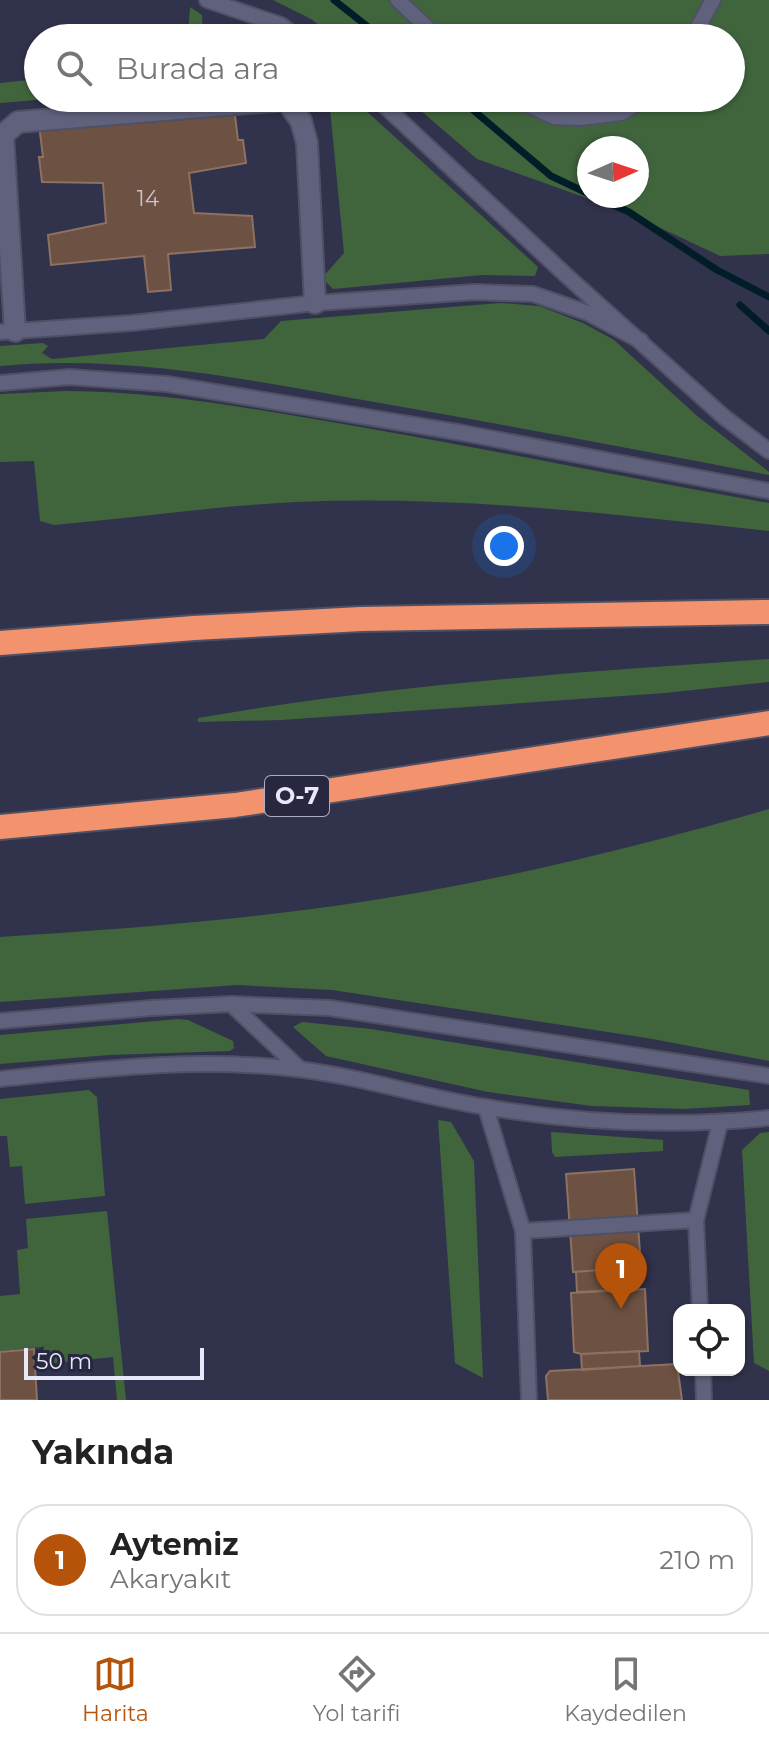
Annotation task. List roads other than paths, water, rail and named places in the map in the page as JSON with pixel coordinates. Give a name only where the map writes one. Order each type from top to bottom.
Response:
[{"type":"highway","points":[[0,643],[361,619],[769,612]]},
{"type":"highway","name":"O-7","points":[[0,827],[235,805],[769,723]]},
{"type":"street","points":[[8,331],[3,135],[18,122],[140,112]]},
{"type":"street","points":[[295,112],[301,121],[307,143],[315,303]]},
{"type":"lane","points":[[207,0],[278,24]]},
{"type":"lane","points":[[398,0],[423,24]]},
{"type":"lane","points":[[700,24],[713,0]]},
{"type":"lane","points":[[391,112],[724,417],[769,451]]},
{"type":"lane","points":[[543,112],[554,117],[581,118],[623,112]]},
{"type":"lane","points":[[8,331],[475,292],[533,294],[588,313],[641,341]]},
{"type":"lane","points":[[0,383],[69,377],[167,384],[448,431],[769,491]]},
{"type":"lane","points":[[0,1021],[231,1004],[330,1008],[769,1076]]},
{"type":"lane","points":[[231,1004],[300,1069]]},
{"type":"lane","points":[[0,1079],[150,1065],[263,1065],[300,1069],[486,1108],[613,1122],[720,1123],[769,1118]]},
{"type":"lane","points":[[486,1108],[523,1231],[529,1400]]},
{"type":"lane","points":[[700,1304],[696,1220],[720,1123]]},
{"type":"lane","points":[[523,1231],[696,1220]]},
{"type":"lane","points":[[703,1376],[704,1400]]},
{"type":"waterway","points":[[334,0],[364,24]]},
{"type":"waterway","points":[[476,112],[551,176],[577,188]]},
{"type":"waterway","points":[[620,208],[717,270],[769,297]]},
{"type":"waterway","points":[[740,305],[769,331]]},
{"type":"place","name":"Aytemiz","points":[[621,1309]]}]
